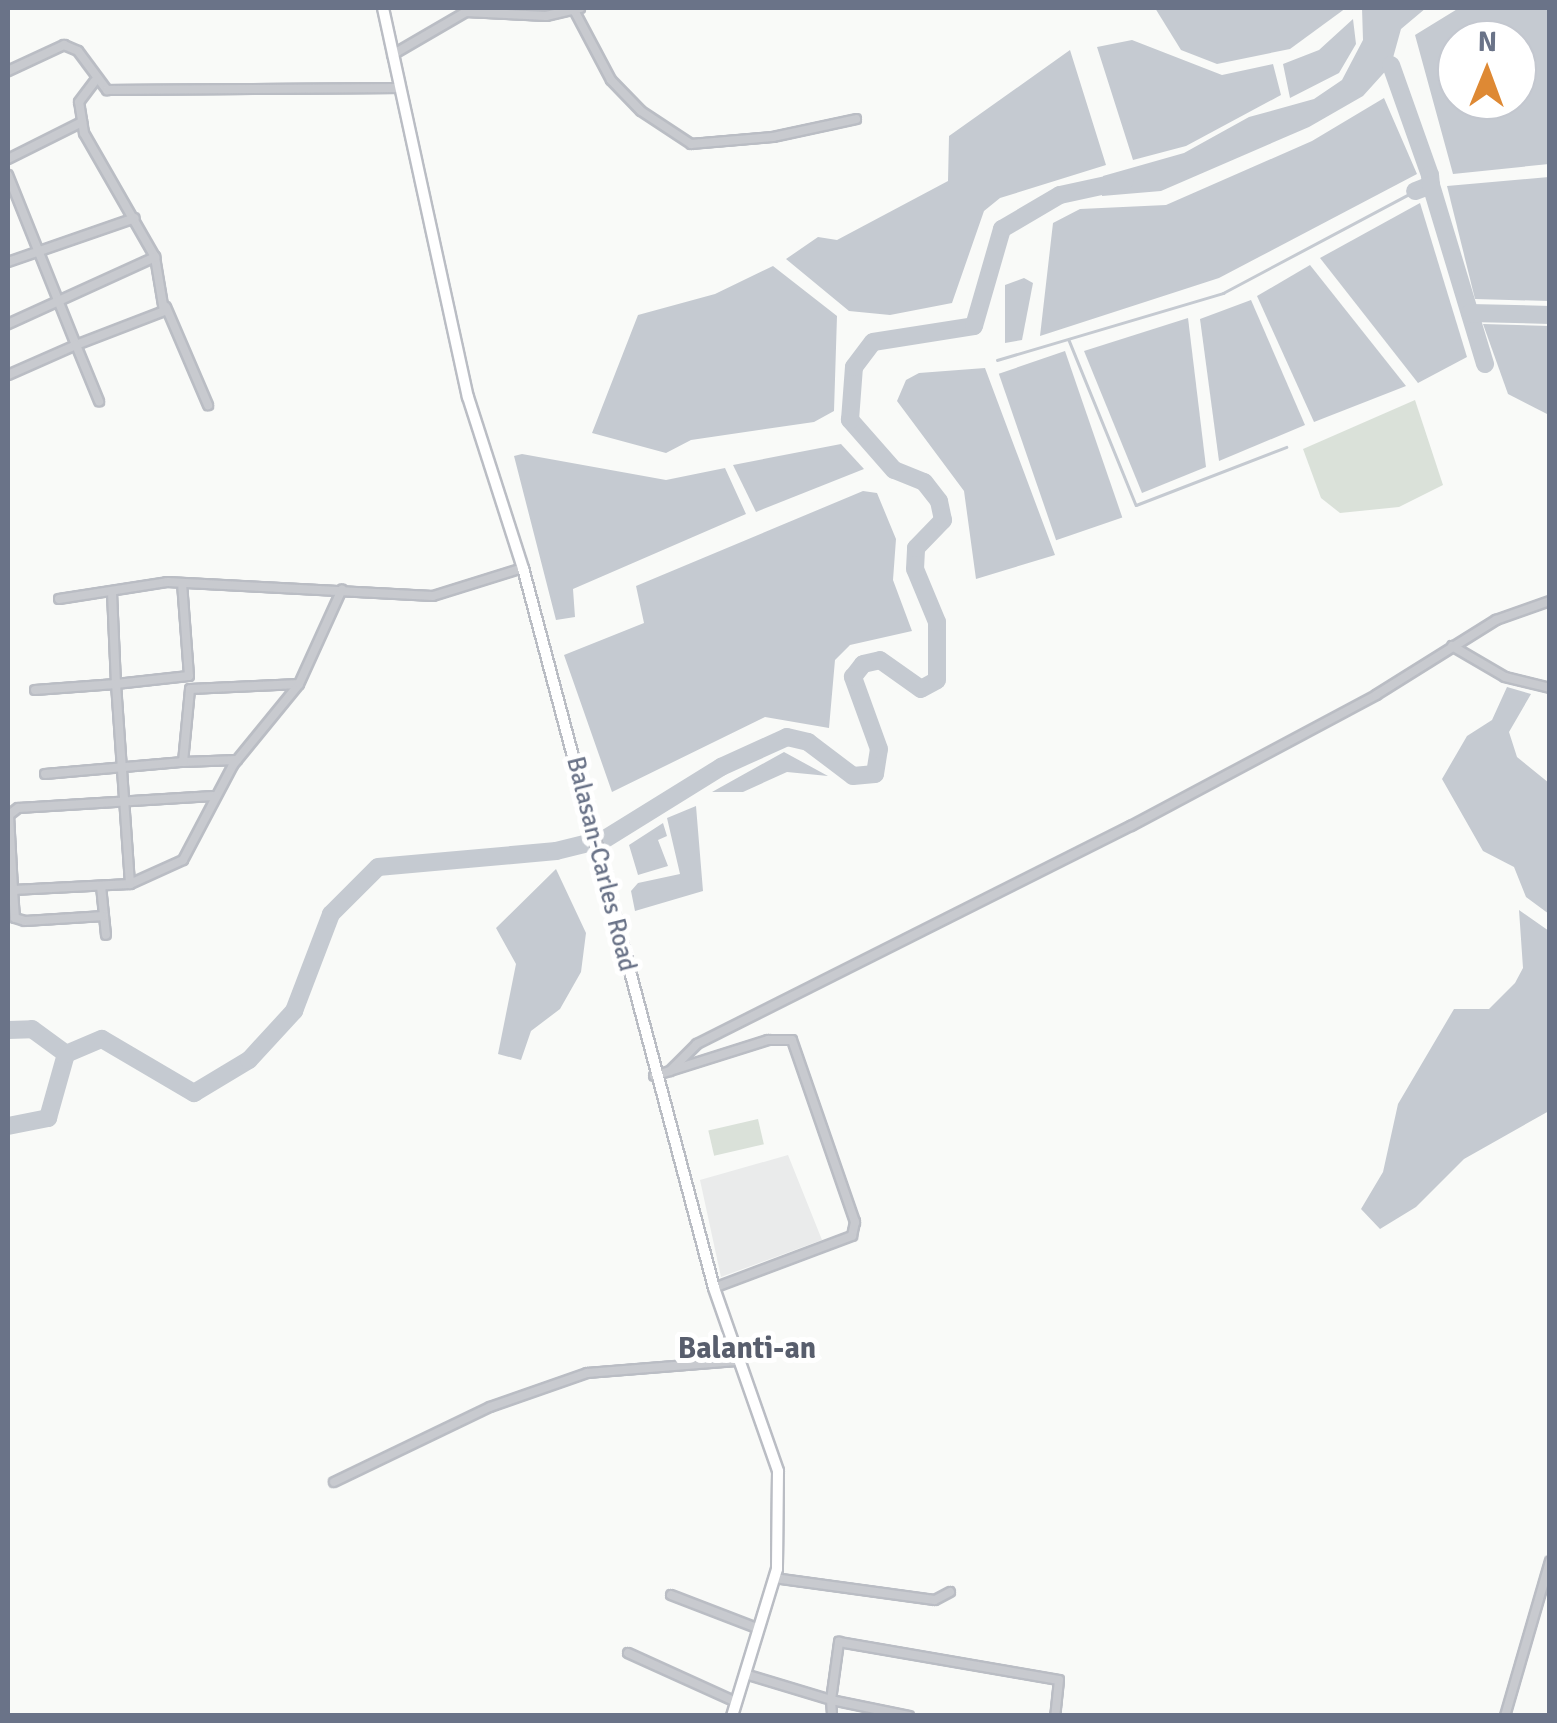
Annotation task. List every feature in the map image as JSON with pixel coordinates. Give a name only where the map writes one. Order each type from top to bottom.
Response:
[{"type":"main road","name":"Balasan-Carles Road","points":[[383,8],[468,396],[523,568],[600,854],[654,1076],[714,1288],[778,1471],[782,1520],[774,1578],[732,1716]]},
{"type":"street","points":[[392,55],[466,12],[546,16],[577,9],[611,80],[641,111],[691,144],[757,139],[856,119]]},
{"type":"street","points":[[8,72],[64,45],[78,51],[95,81],[118,91],[399,88]]},
{"type":"street","points":[[95,81],[80,102],[82,122],[155,257],[166,307],[208,405]]},
{"type":"street","points":[[8,159],[82,122]]},
{"type":"street","points":[[8,175],[98,402]]},
{"type":"street","points":[[8,262],[135,218]]},
{"type":"street","points":[[8,324],[155,257]]},
{"type":"street","points":[[8,376],[166,307]]},
{"type":"street","points":[[59,599],[182,582],[453,594],[523,568]]},
{"type":"street","points":[[182,582],[190,690],[183,762]]},
{"type":"street","points":[[13,890],[130,884],[182,860],[214,796],[299,684],[342,589]]},
{"type":"street","points":[[112,592],[130,884]]},
{"type":"street","points":[[670,1071],[697,1044],[1131,826],[1376,694],[1452,646],[1550,601]]},
{"type":"street","points":[[1452,646],[1505,677],[1550,688]]},
{"type":"street","points":[[35,690],[189,676]]},
{"type":"street","points":[[190,690],[299,684]]},
{"type":"street","points":[[46,774],[238,760]]},
{"type":"street","points":[[104,916],[24,922],[15,918],[10,815],[18,808],[214,796]]},
{"type":"street","points":[[101,886],[106,934]]},
{"type":"street","points":[[654,1076],[768,1040],[792,1040],[857,1230],[714,1288]]},
{"type":"street","points":[[334,1482],[490,1407],[587,1372],[737,1361]]},
{"type":"street","points":[[1506,1716],[1550,1562]]},
{"type":"street","points":[[774,1578],[935,1600],[950,1592]]},
{"type":"street","points":[[671,1595],[759,1629]]},
{"type":"street","points":[[832,1716],[835,1649],[847,1640],[1060,1680],[1055,1716]]},
{"type":"street","points":[[628,1654],[736,1702]]},
{"type":"street","points":[[745,1674],[831,1700],[909,1716]]},
{"type":"shaded area","points":[[1155,8],[1346,8],[1290,49],[1217,64],[1181,50]]},
{"type":"shaded area","points":[[1362,8],[1426,8],[1401,29],[1391,65],[1363,96],[1309,127],[1161,191],[1102,196],[1103,176],[1184,153],[1249,117],[1314,99],[1342,80],[1363,40]]},
{"type":"shaded area","points":[[1459,8],[1549,8],[1549,164],[1453,174],[1438,120],[1537,120],[1537,20],[1439,20]]},
{"type":"shaded area","points":[[1353,19],[1356,44],[1339,73],[1290,98],[1283,64],[1319,50]]},
{"type":"shaded area","points":[[1437,22],[1437,115],[1415,35]]},
{"type":"shaded area","points":[[1132,40],[1222,75],[1273,64],[1281,95],[1186,146],[1133,160],[1097,47]]},
{"type":"shaded area","points":[[1070,50],[1106,165],[1000,198],[984,211],[952,303],[890,315],[849,311],[786,259],[818,237],[837,240],[948,181],[949,136]]},
{"type":"shaded area","points":[[1384,98],[1417,174],[1219,278],[1040,336],[1053,223],[1080,209],[1166,205],[1312,141]]},
{"type":"shaded area","points":[[1549,177],[1549,301],[1475,299],[1447,186]]},
{"type":"shaded area","points":[[1420,203],[1467,357],[1418,383],[1320,258]]},
{"type":"shaded area","points":[[1310,265],[1406,386],[1314,422],[1257,296]]},
{"type":"shaded area","points":[[773,266],[837,316],[834,411],[814,422],[691,440],[666,453],[592,433],[638,315],[715,294]]},
{"type":"shaded area","points":[[1024,278],[1033,283],[1022,340],[1005,343],[1005,285]]},
{"type":"shaded area","points":[[1251,300],[1305,425],[1219,461],[1200,319]]},
{"type":"shaded area","points":[[1188,318],[1206,467],[1142,493],[1084,351]]},
{"type":"shaded area","points":[[1483,324],[1549,326],[1549,415],[1508,394]]},
{"type":"shaded area","points":[[1065,351],[1122,517],[1056,540],[999,374]]},
{"type":"shaded area","points":[[985,368],[1055,555],[976,579],[964,491],[897,401],[906,380],[919,373]]},
{"type":"shaded area","points":[[1415,400],[1443,485],[1399,507],[1340,513],[1321,498],[1303,449]]},
{"type":"shaded area","points":[[841,444],[864,469],[756,512],[733,465]]},
{"type":"shaded area","points":[[522,454],[666,480],[725,468],[746,514],[573,589],[575,617],[556,620],[514,456]]},
{"type":"shaded area","points":[[863,491],[877,493],[896,539],[893,580],[912,631],[850,645],[835,660],[829,728],[765,717],[612,792],[564,655],[644,623],[636,586]]},
{"type":"shaded area","points":[[1507,687],[1531,694],[1509,732],[1517,757],[1549,783],[1549,914],[1526,897],[1514,867],[1483,851],[1442,779],[1467,736],[1492,720]]},
{"type":"shaded area","points":[[784,752],[828,776],[787,772],[743,792],[712,792]]},
{"type":"shaded area","points":[[696,806],[703,891],[635,911],[631,891],[638,883],[680,874],[667,818]]},
{"type":"shaded area","points":[[663,823],[667,836],[658,840],[668,866],[638,875],[629,845]]},
{"type":"shaded area","points":[[556,869],[586,933],[581,972],[560,1009],[531,1031],[521,1060],[498,1054],[516,964],[496,928]]},
{"type":"shaded area","points":[[1519,910],[1549,931],[1549,1111],[1464,1159],[1416,1207],[1380,1229],[1361,1209],[1383,1172],[1398,1104],[1454,1009],[1489,1009],[1515,983],[1523,968]]},
{"type":"shaded area","points":[[758,1119],[764,1144],[714,1156],[708,1130]]},
{"type":"shaded area","points":[[788,1155],[822,1240],[721,1277],[700,1180]]},
{"type":"waterway","points":[[1391,65],[1430,175],[1431,185],[1415,191]]},
{"type":"waterway","points":[[8,1126],[48,1118],[66,1054],[102,1039],[194,1093],[249,1060],[294,1011],[331,914],[378,867],[556,851],[605,839],[721,767],[787,737],[808,742],[853,776],[875,774],[879,749],[853,677],[863,664],[880,660],[921,689],[937,680],[937,622],[915,569],[916,548],[943,520],[939,501],[924,482],[894,470],[850,420],[854,367],[873,342],[974,326],[1002,229],[1060,195],[1125,181]]},
{"type":"waterway","points":[[1431,185],[1485,364]]},
{"type":"waterway","points":[[997,360],[1223,293],[1415,191]]},
{"type":"waterway","points":[[1470,313],[1550,315]]},
{"type":"waterway","points":[[1069,340],[1136,505],[1286,447]]},
{"type":"waterway","points":[[8,1030],[32,1029],[66,1054]]},
{"type":"district","name":"Balanti-an","points":[[747,1349]]}]
